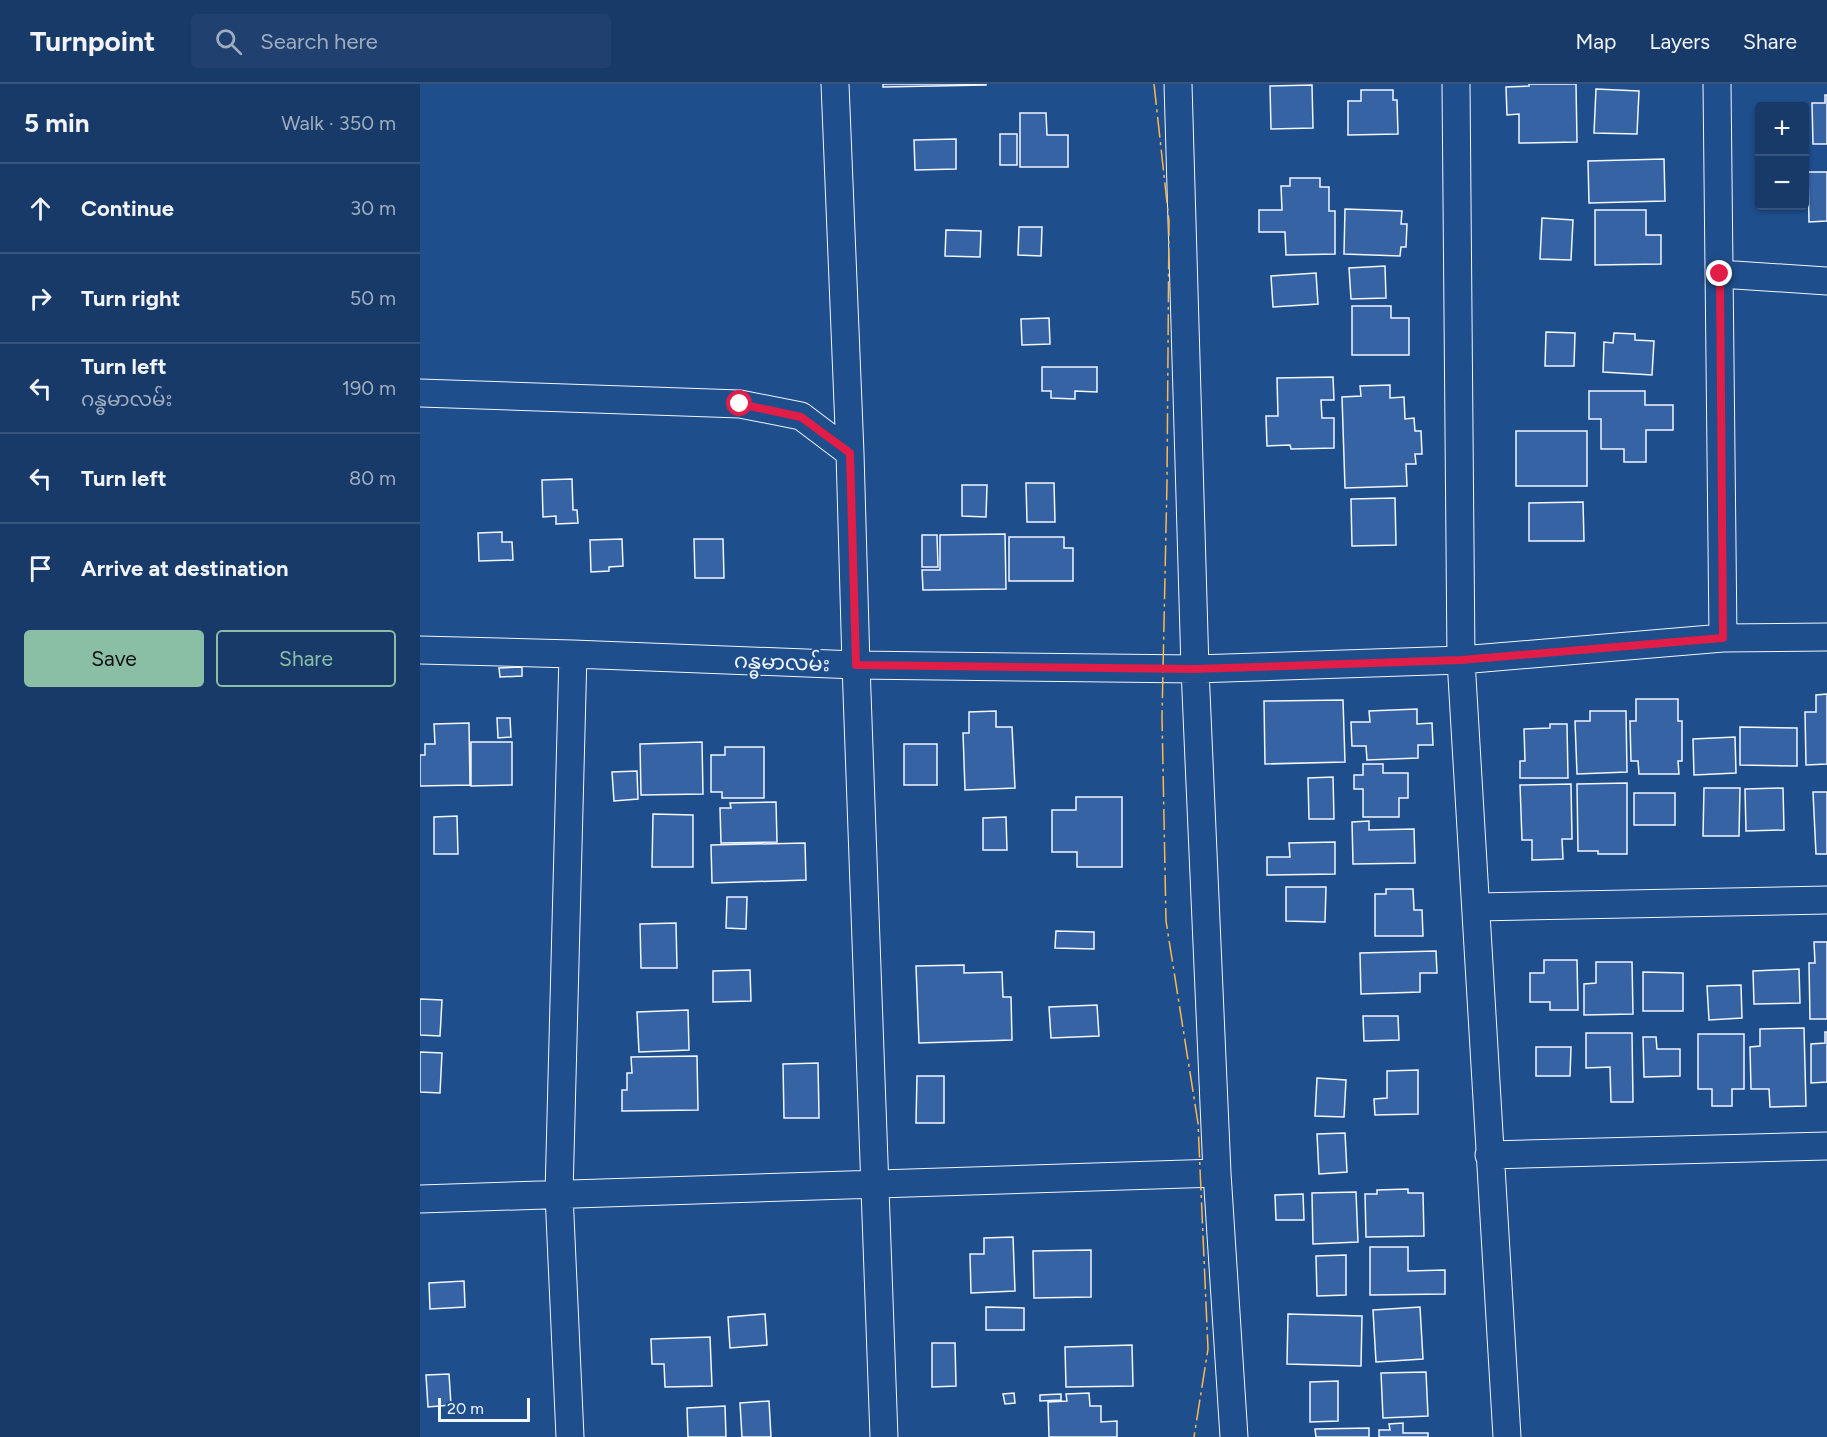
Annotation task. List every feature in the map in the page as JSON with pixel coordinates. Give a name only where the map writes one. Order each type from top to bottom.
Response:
[{"type":"street","points":[[835,84],[884,1437]]},
{"type":"street","points":[[1178,84],[1195,669],[1217,1173],[1234,1437]]},
{"type":"street","points":[[1456,84],[1461,660],[1489,1155],[1508,1437]]},
{"type":"street","points":[[1717,84],[1723,638]]},
{"type":"street","points":[[1720,274],[1827,281]]},
{"type":"street","points":[[420,393],[740,404],[801,417],[850,453]]},
{"type":"street","name":"ဂန္ဓမာလမ်း","points":[[420,650],[856,665],[1195,669],[1461,660],[1723,638],[1827,636]]},
{"type":"street","points":[[570,1437],[559,1194],[573,654]]},
{"type":"street","points":[[1476,907],[1827,900]]},
{"type":"street","points":[[1489,1155],[1827,1146]]},
{"type":"street","points":[[420,1198],[1217,1173]]},
{"type":"building","points":[[883,84],[986,84],[986,85],[883,87]]},
{"type":"building","points":[[1529,84],[1576,84],[1577,142],[1519,143],[1519,114],[1507,115],[1506,87],[1529,86]]},
{"type":"building","points":[[1312,85],[1313,128],[1271,129],[1270,86]]},
{"type":"building","points":[[1596,89],[1639,91],[1637,134],[1594,133]]},
{"type":"building","points":[[1361,90],[1393,90],[1393,100],[1397,100],[1398,134],[1348,135],[1348,101],[1361,101]]},
{"type":"building","points":[[1825,95],[1827,95],[1827,144],[1813,144],[1812,103],[1825,103]]},
{"type":"building","points":[[1020,113],[1046,113],[1047,135],[1068,135],[1068,167],[1020,167]]},
{"type":"building","points":[[1000,134],[1017,134],[1017,165],[1000,165]]},
{"type":"building","points":[[956,139],[956,169],[915,170],[914,140]]},
{"type":"building","points":[[1664,159],[1665,201],[1589,203],[1588,161]]},
{"type":"building","points":[[1809,172],[1827,172],[1827,221],[1809,222]]},
{"type":"building","points":[[1290,178],[1320,178],[1320,187],[1329,187],[1329,211],[1335,211],[1335,254],[1286,255],[1285,232],[1259,232],[1259,210],[1282,210],[1281,186],[1290,186]]},
{"type":"building","points":[[1345,209],[1402,211],[1401,224],[1407,224],[1406,247],[1401,247],[1400,256],[1344,254]]},
{"type":"building","points":[[1595,210],[1646,210],[1646,235],[1661,235],[1661,264],[1595,265]]},
{"type":"building","points":[[1542,218],[1573,220],[1571,260],[1540,259]]},
{"type":"building","points":[[1019,227],[1042,227],[1041,256],[1018,255]]},
{"type":"building","points":[[946,230],[981,231],[980,257],[945,256]]},
{"type":"building","points":[[1385,266],[1386,298],[1351,299],[1349,268]]},
{"type":"building","points":[[1316,273],[1318,304],[1273,307],[1271,276]]},
{"type":"building","points":[[1352,306],[1391,306],[1391,318],[1409,318],[1409,355],[1352,355]]},
{"type":"building","points":[[1049,318],[1050,344],[1022,345],[1021,319]]},
{"type":"building","points":[[1546,332],[1575,333],[1574,366],[1545,366]]},
{"type":"building","points":[[1614,333],[1635,334],[1635,340],[1654,341],[1652,375],[1603,372],[1604,342],[1613,343]]},
{"type":"building","points":[[1042,367],[1097,367],[1097,392],[1075,391],[1075,399],[1051,398],[1051,391],[1042,391]]},
{"type":"building","points":[[1333,377],[1334,400],[1321,400],[1322,418],[1334,418],[1334,448],[1291,449],[1290,445],[1267,446],[1266,416],[1278,416],[1277,378]]},
{"type":"building","points":[[1390,385],[1390,398],[1404,397],[1405,419],[1414,418],[1415,431],[1421,431],[1422,454],[1415,454],[1416,464],[1406,464],[1407,486],[1345,488],[1342,397],[1361,396],[1360,386]]},
{"type":"building","points":[[1589,391],[1645,391],[1645,405],[1673,405],[1673,430],[1646,430],[1646,462],[1624,462],[1624,449],[1601,449],[1601,419],[1589,419]]},
{"type":"building","points":[[1516,431],[1587,431],[1587,486],[1516,486]]},
{"type":"building","points":[[572,479],[573,510],[577,510],[578,523],[556,524],[556,516],[543,517],[542,480]]},
{"type":"building","points":[[1026,483],[1054,483],[1055,522],[1027,522]]},
{"type":"building","points":[[962,485],[987,485],[986,517],[962,516]]},
{"type":"building","points":[[1395,498],[1396,545],[1352,546],[1351,499]]},
{"type":"building","points":[[1583,502],[1584,541],[1529,541],[1529,503]]},
{"type":"building","points":[[502,532],[502,542],[512,542],[513,560],[479,561],[478,533]]},
{"type":"building","points":[[1005,534],[1006,589],[923,590],[922,570],[940,570],[940,535]]},
{"type":"building","points":[[922,535],[937,535],[938,567],[922,567]]},
{"type":"building","points":[[1009,537],[1064,537],[1064,548],[1073,548],[1073,581],[1009,581]]},
{"type":"building","points":[[622,539],[623,566],[609,567],[609,571],[591,572],[590,540]]},
{"type":"building","points":[[694,539],[723,539],[724,578],[695,578]]},
{"type":"building","points":[[522,667],[522,676],[500,677],[499,668]]},
{"type":"building","points":[[1827,694],[1827,764],[1806,765],[1805,712],[1816,712],[1816,695]]},
{"type":"building","points":[[1636,699],[1678,699],[1678,721],[1682,721],[1682,761],[1678,761],[1679,774],[1639,774],[1638,761],[1631,761],[1630,721],[1636,721]]},
{"type":"building","points":[[1343,700],[1345,762],[1265,764],[1264,701]]},
{"type":"building","points":[[1417,709],[1417,724],[1432,723],[1433,745],[1418,745],[1418,758],[1367,760],[1366,746],[1352,746],[1351,722],[1370,722],[1369,711]]},
{"type":"building","points":[[996,711],[996,727],[1012,727],[1015,788],[965,790],[963,733],[969,733],[969,712]]},
{"type":"building","points":[[1590,711],[1626,711],[1627,772],[1577,774],[1575,721],[1590,721]]},
{"type":"building","points":[[497,718],[510,718],[511,737],[498,738]]},
{"type":"building","points":[[469,723],[470,785],[420,786],[420,755],[425,755],[425,744],[435,744],[434,724]]},
{"type":"building","points":[[1550,724],[1567,724],[1568,778],[1520,778],[1520,761],[1525,761],[1524,729],[1550,728]]},
{"type":"building","points":[[1740,727],[1797,728],[1797,766],[1740,765]]},
{"type":"building","points":[[1735,737],[1736,773],[1694,775],[1693,739]]},
{"type":"building","points":[[471,742],[512,742],[512,785],[471,786]]},
{"type":"building","points":[[702,742],[703,794],[641,795],[640,744]]},
{"type":"building","points":[[904,744],[937,744],[937,785],[904,785]]},
{"type":"building","points":[[725,747],[764,747],[764,798],[722,798],[722,792],[711,792],[711,755],[725,755]]},
{"type":"building","points":[[1363,764],[1383,764],[1383,773],[1408,773],[1408,798],[1399,798],[1399,817],[1363,817],[1363,789],[1354,789],[1354,775],[1363,775]]},
{"type":"building","points":[[637,771],[638,799],[614,801],[612,772]]},
{"type":"building","points":[[1333,777],[1334,819],[1309,819],[1308,778]]},
{"type":"building","points":[[1627,783],[1627,854],[1578,851],[1577,784]]},
{"type":"building","points":[[1571,784],[1572,839],[1562,839],[1563,859],[1532,860],[1532,840],[1522,840],[1520,785]]},
{"type":"building","points":[[1704,788],[1740,788],[1739,836],[1703,836]]},
{"type":"building","points":[[1783,788],[1784,830],[1746,831],[1745,789]]},
{"type":"building","points":[[1813,792],[1827,792],[1827,854],[1816,854]]},
{"type":"building","points":[[1634,793],[1675,793],[1675,825],[1634,825]]},
{"type":"building","points":[[1076,797],[1122,797],[1122,867],[1077,867],[1077,852],[1052,852],[1052,810],[1076,810]]},
{"type":"building","points":[[776,802],[777,842],[721,843],[720,808],[731,808],[730,803]]},
{"type":"building","points":[[653,814],[693,815],[693,867],[652,867]]},
{"type":"building","points":[[457,816],[458,854],[434,854],[434,817]]},
{"type":"building","points":[[1006,817],[1007,850],[983,850],[983,818]]},
{"type":"building","points":[[1369,821],[1369,830],[1414,829],[1415,863],[1353,864],[1352,822]]},
{"type":"building","points":[[1335,842],[1335,874],[1267,875],[1267,857],[1290,857],[1289,843]]},
{"type":"building","points":[[805,843],[806,880],[712,883],[711,845]]},
{"type":"building","points":[[1286,887],[1326,887],[1325,922],[1286,921]]},
{"type":"building","points":[[1386,889],[1413,889],[1414,910],[1422,910],[1423,936],[1375,936],[1375,894],[1386,894]]},
{"type":"building","points":[[727,897],[747,897],[746,929],[726,928]]},
{"type":"building","points":[[676,923],[677,968],[641,968],[640,924]]},
{"type":"building","points":[[1056,931],[1094,932],[1094,949],[1055,948]]},
{"type":"building","points":[[1814,942],[1827,942],[1827,1019],[1810,1019],[1809,963],[1815,963]]},
{"type":"building","points":[[1436,951],[1437,973],[1420,973],[1420,992],[1361,994],[1360,953]]},
{"type":"building","points":[[1544,960],[1577,960],[1578,1010],[1550,1010],[1550,1002],[1530,1002],[1530,973],[1544,973]]},
{"type":"building","points":[[1596,962],[1632,962],[1633,1014],[1584,1015],[1584,984],[1596,983]]},
{"type":"building","points":[[964,965],[964,973],[1002,972],[1003,997],[1011,997],[1012,1040],[919,1043],[916,966]]},
{"type":"building","points":[[1799,969],[1800,1003],[1754,1004],[1753,971]]},
{"type":"building","points":[[750,970],[751,1001],[713,1002],[713,971]]},
{"type":"building","points":[[1643,972],[1683,973],[1683,1011],[1643,1011]]},
{"type":"building","points":[[1741,985],[1742,1018],[1709,1020],[1707,986]]},
{"type":"building","points":[[420,999],[442,1000],[440,1036],[420,1035]]},
{"type":"building","points":[[1097,1005],[1099,1036],[1051,1038],[1049,1007]]},
{"type":"building","points":[[688,1010],[689,1050],[639,1052],[637,1012]]},
{"type":"building","points":[[1363,1016],[1398,1016],[1399,1040],[1364,1041]]},
{"type":"building","points":[[1804,1028],[1806,1106],[1770,1107],[1769,1089],[1751,1089],[1750,1047],[1760,1046],[1760,1029]]},
{"type":"building","points":[[1825,1032],[1827,1032],[1827,1082],[1811,1083],[1811,1044],[1825,1043]]},
{"type":"building","points":[[1586,1033],[1632,1033],[1633,1102],[1611,1102],[1610,1067],[1586,1068]]},
{"type":"building","points":[[1698,1034],[1744,1034],[1744,1089],[1732,1089],[1732,1106],[1712,1106],[1712,1089],[1698,1089]]},
{"type":"building","points":[[1643,1037],[1656,1037],[1657,1049],[1680,1049],[1680,1076],[1644,1077]]},
{"type":"building","points":[[1536,1047],[1571,1047],[1570,1076],[1536,1076]]},
{"type":"building","points":[[420,1052],[442,1053],[440,1093],[420,1092]]},
{"type":"building","points":[[697,1056],[698,1110],[622,1111],[622,1090],[627,1090],[627,1073],[632,1073],[631,1057]]},
{"type":"building","points":[[818,1063],[819,1118],[784,1118],[783,1064]]},
{"type":"building","points":[[1418,1070],[1418,1114],[1375,1115],[1374,1099],[1387,1098],[1387,1071]]},
{"type":"building","points":[[917,1076],[944,1076],[944,1123],[916,1123]]},
{"type":"building","points":[[1317,1078],[1346,1080],[1344,1117],[1315,1116]]},
{"type":"building","points":[[1345,1133],[1347,1172],[1319,1174],[1317,1134]]},
{"type":"building","points":[[1408,1189],[1408,1193],[1423,1193],[1424,1236],[1366,1237],[1365,1194],[1377,1194],[1377,1190]]},
{"type":"building","points":[[1356,1192],[1358,1242],[1313,1244],[1312,1193]]},
{"type":"building","points":[[1303,1194],[1304,1220],[1276,1220],[1275,1195]]},
{"type":"building","points":[[1013,1237],[1015,1291],[971,1293],[970,1254],[984,1254],[984,1238]]},
{"type":"building","points":[[1370,1247],[1408,1247],[1408,1271],[1445,1270],[1445,1294],[1370,1295]]},
{"type":"building","points":[[1091,1250],[1091,1297],[1034,1298],[1033,1251]]},
{"type":"building","points":[[1346,1255],[1346,1295],[1317,1296],[1316,1256]]},
{"type":"building","points":[[464,1281],[465,1307],[430,1309],[429,1283]]},
{"type":"building","points":[[986,1307],[1024,1308],[1024,1330],[986,1330]]},
{"type":"building","points":[[1420,1307],[1423,1359],[1376,1362],[1373,1310]]},
{"type":"building","points":[[765,1314],[767,1345],[730,1348],[728,1317]]},
{"type":"building","points":[[1288,1314],[1362,1316],[1361,1366],[1287,1364]]},
{"type":"building","points":[[710,1337],[712,1386],[665,1387],[664,1364],[652,1364],[651,1339]]},
{"type":"building","points":[[932,1343],[955,1343],[956,1386],[932,1387]]},
{"type":"building","points":[[1132,1345],[1133,1386],[1066,1387],[1065,1347]]},
{"type":"building","points":[[1426,1372],[1428,1416],[1383,1418],[1381,1373]]},
{"type":"building","points":[[449,1374],[451,1405],[428,1407],[426,1375]]},
{"type":"building","points":[[1338,1381],[1338,1421],[1310,1422],[1310,1382]]},
{"type":"building","points":[[1014,1393],[1015,1403],[1005,1404],[1003,1394]]},
{"type":"building","points":[[1089,1393],[1090,1406],[1101,1406],[1101,1422],[1117,1421],[1117,1437],[1049,1437],[1048,1402],[1067,1401],[1066,1394]]},
{"type":"building","points":[[1061,1394],[1061,1400],[1040,1401],[1040,1395]]},
{"type":"building","points":[[769,1401],[771,1437],[742,1437],[740,1403]]},
{"type":"building","points":[[725,1406],[726,1437],[688,1437],[687,1408]]},
{"type":"building","points":[[1403,1423],[1403,1433],[1428,1433],[1428,1437],[1379,1437],[1379,1430],[1390,1430],[1389,1424]]},
{"type":"building","points":[[1369,1428],[1369,1437],[1316,1437],[1315,1429]]},
{"type":"power","points":[[1154,84],[1169,221],[1162,717],[1166,921],[1198,1123],[1208,1349],[1194,1437]]},
{"type":"route","points":[[740,404],[801,417],[850,453],[856,665],[1195,669],[1461,660],[1723,638],[1720,274]]}]
